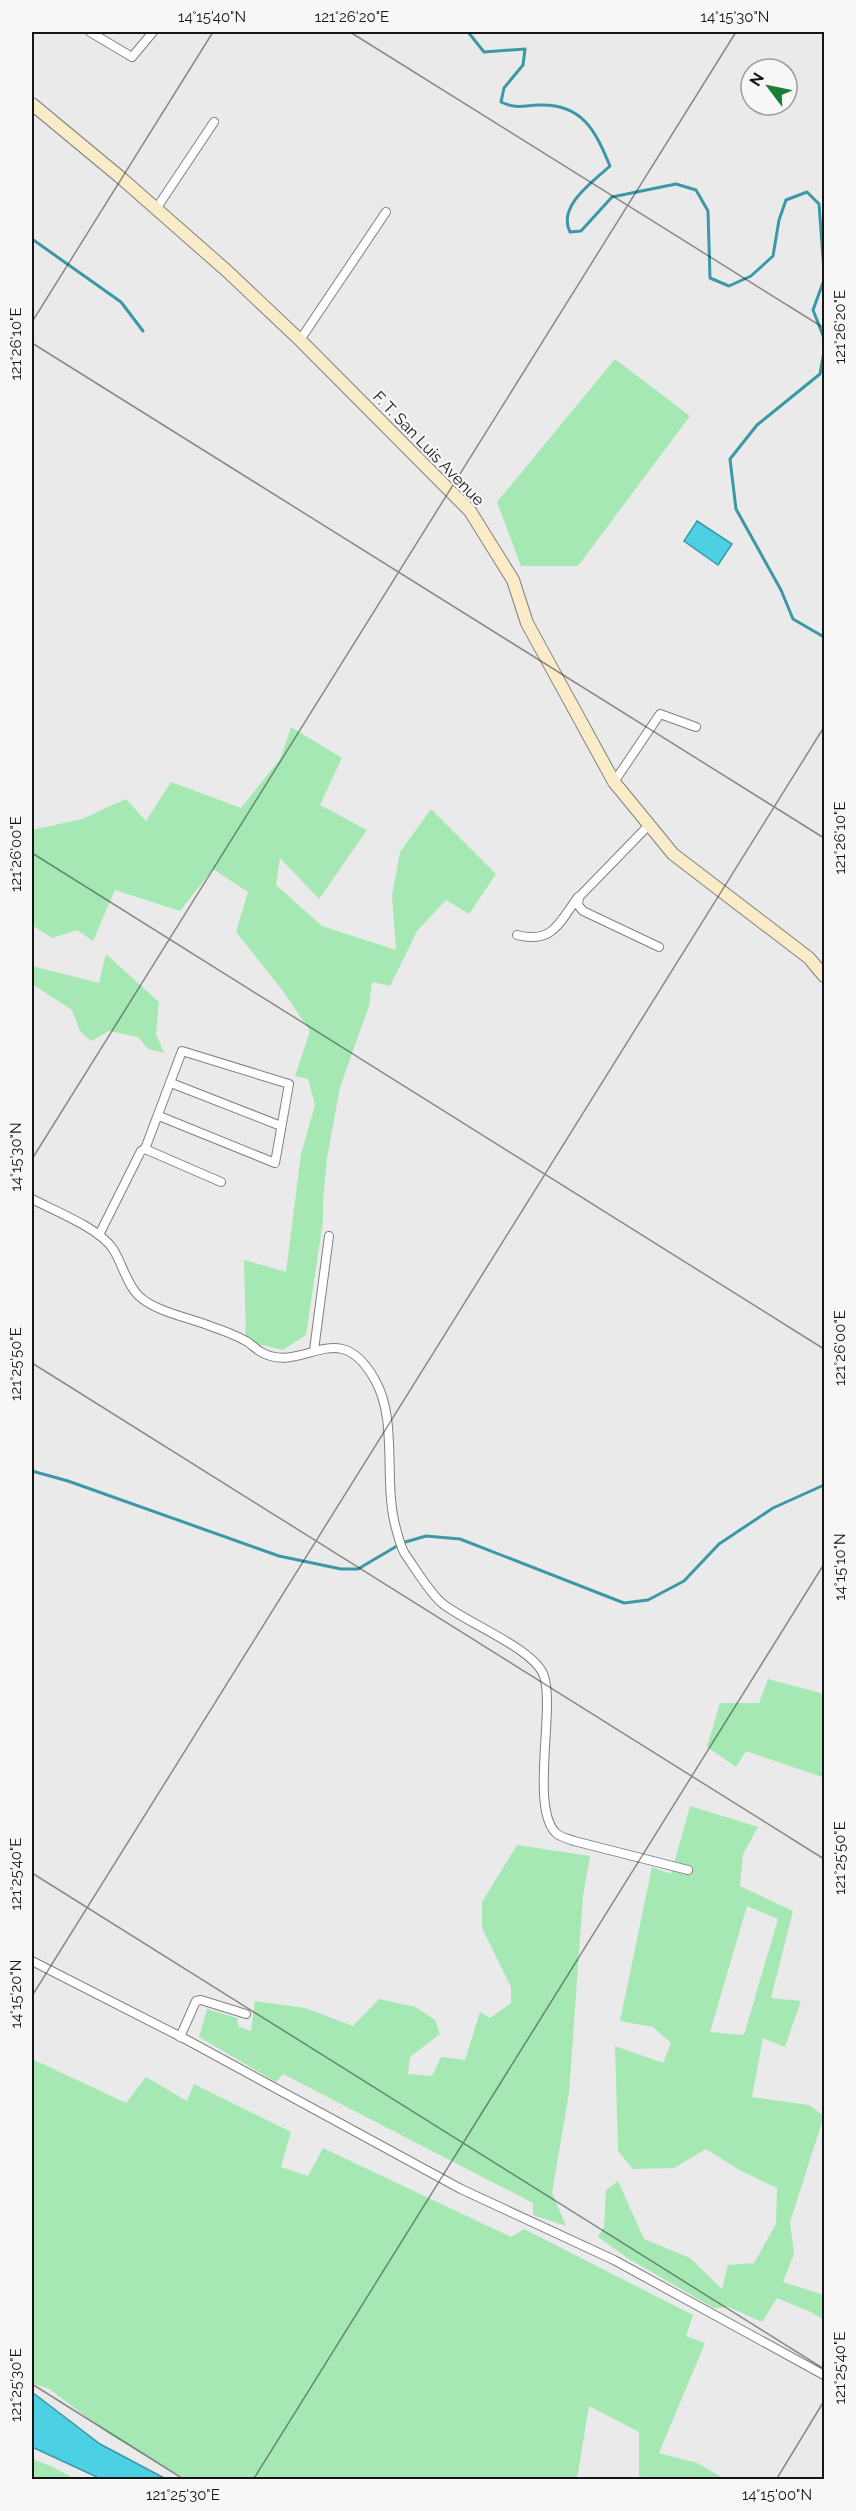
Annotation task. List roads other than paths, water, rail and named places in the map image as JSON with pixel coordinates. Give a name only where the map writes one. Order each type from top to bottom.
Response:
[{"type":"main road","name":"F. T. San Luis Avenue","points":[[32,104],[227,271],[300,340],[470,511],[513,580],[527,623],[614,782],[673,854],[809,958],[825,976]]},
{"type":"street","points":[[90,32],[132,57],[153,32]]},
{"type":"street","points":[[156,208],[214,122]]},
{"type":"street","points":[[300,340],[386,212]]},
{"type":"street","points":[[614,782],[660,714],[696,727]]},
{"type":"street","points":[[517,935],[539,938],[552,933],[579,897],[648,826]]},
{"type":"street","points":[[579,897],[578,905],[583,911],[659,946]]},
{"type":"street","points":[[99,1234],[141,1151],[145,1149],[182,1051],[289,1084],[275,1163],[159,1116]]},
{"type":"street","points":[[171,1083],[281,1126]]},
{"type":"street","points":[[145,1149],[221,1182]]},
{"type":"street","points":[[32,1199],[99,1234],[112,1248],[138,1296],[158,1307],[246,1341],[273,1358],[291,1358],[314,1350],[333,1347],[350,1352],[363,1362],[376,1380],[386,1406],[392,1515],[403,1552],[440,1602],[460,1617],[520,1650],[536,1664],[544,1676],[546,1697],[543,1770],[548,1819],[557,1834],[574,1841],[688,1870]]},
{"type":"street","points":[[314,1350],[329,1236]]},
{"type":"street","points":[[32,1960],[461,2189],[614,2260],[825,2375]]},
{"type":"street","points":[[180,2037],[196,2001],[201,2000],[246,2014]]},
{"type":"water","points":[[697,521],[732,544],[718,565],[684,541]]},
{"type":"water","points":[[32,2392],[100,2444],[166,2479],[101,2479],[32,2447]]},
{"type":"waterway","points":[[468,32],[484,52],[525,49],[523,65],[504,88],[501,102],[515,106],[538,105],[566,109],[585,121],[599,141],[610,166],[586,187],[572,204],[567,222],[570,232],[581,231],[612,197],[676,184],[696,190],[708,211],[710,278],[729,286],[751,276],[773,256],[779,220],[786,200],[807,192],[819,204],[824,271]]},
{"type":"waterway","points":[[32,239],[121,302],[143,331]]},
{"type":"waterway","points":[[824,280],[813,310],[824,338]]},
{"type":"waterway","points":[[824,352],[820,374],[757,425],[730,459],[736,509],[781,590],[793,619],[824,637]]},
{"type":"waterway","points":[[32,1471],[68,1481],[279,1556],[341,1569],[358,1569],[402,1543],[426,1536],[460,1539],[624,1603],[648,1600],[684,1581],[719,1544],[773,1508],[824,1485]]}]
